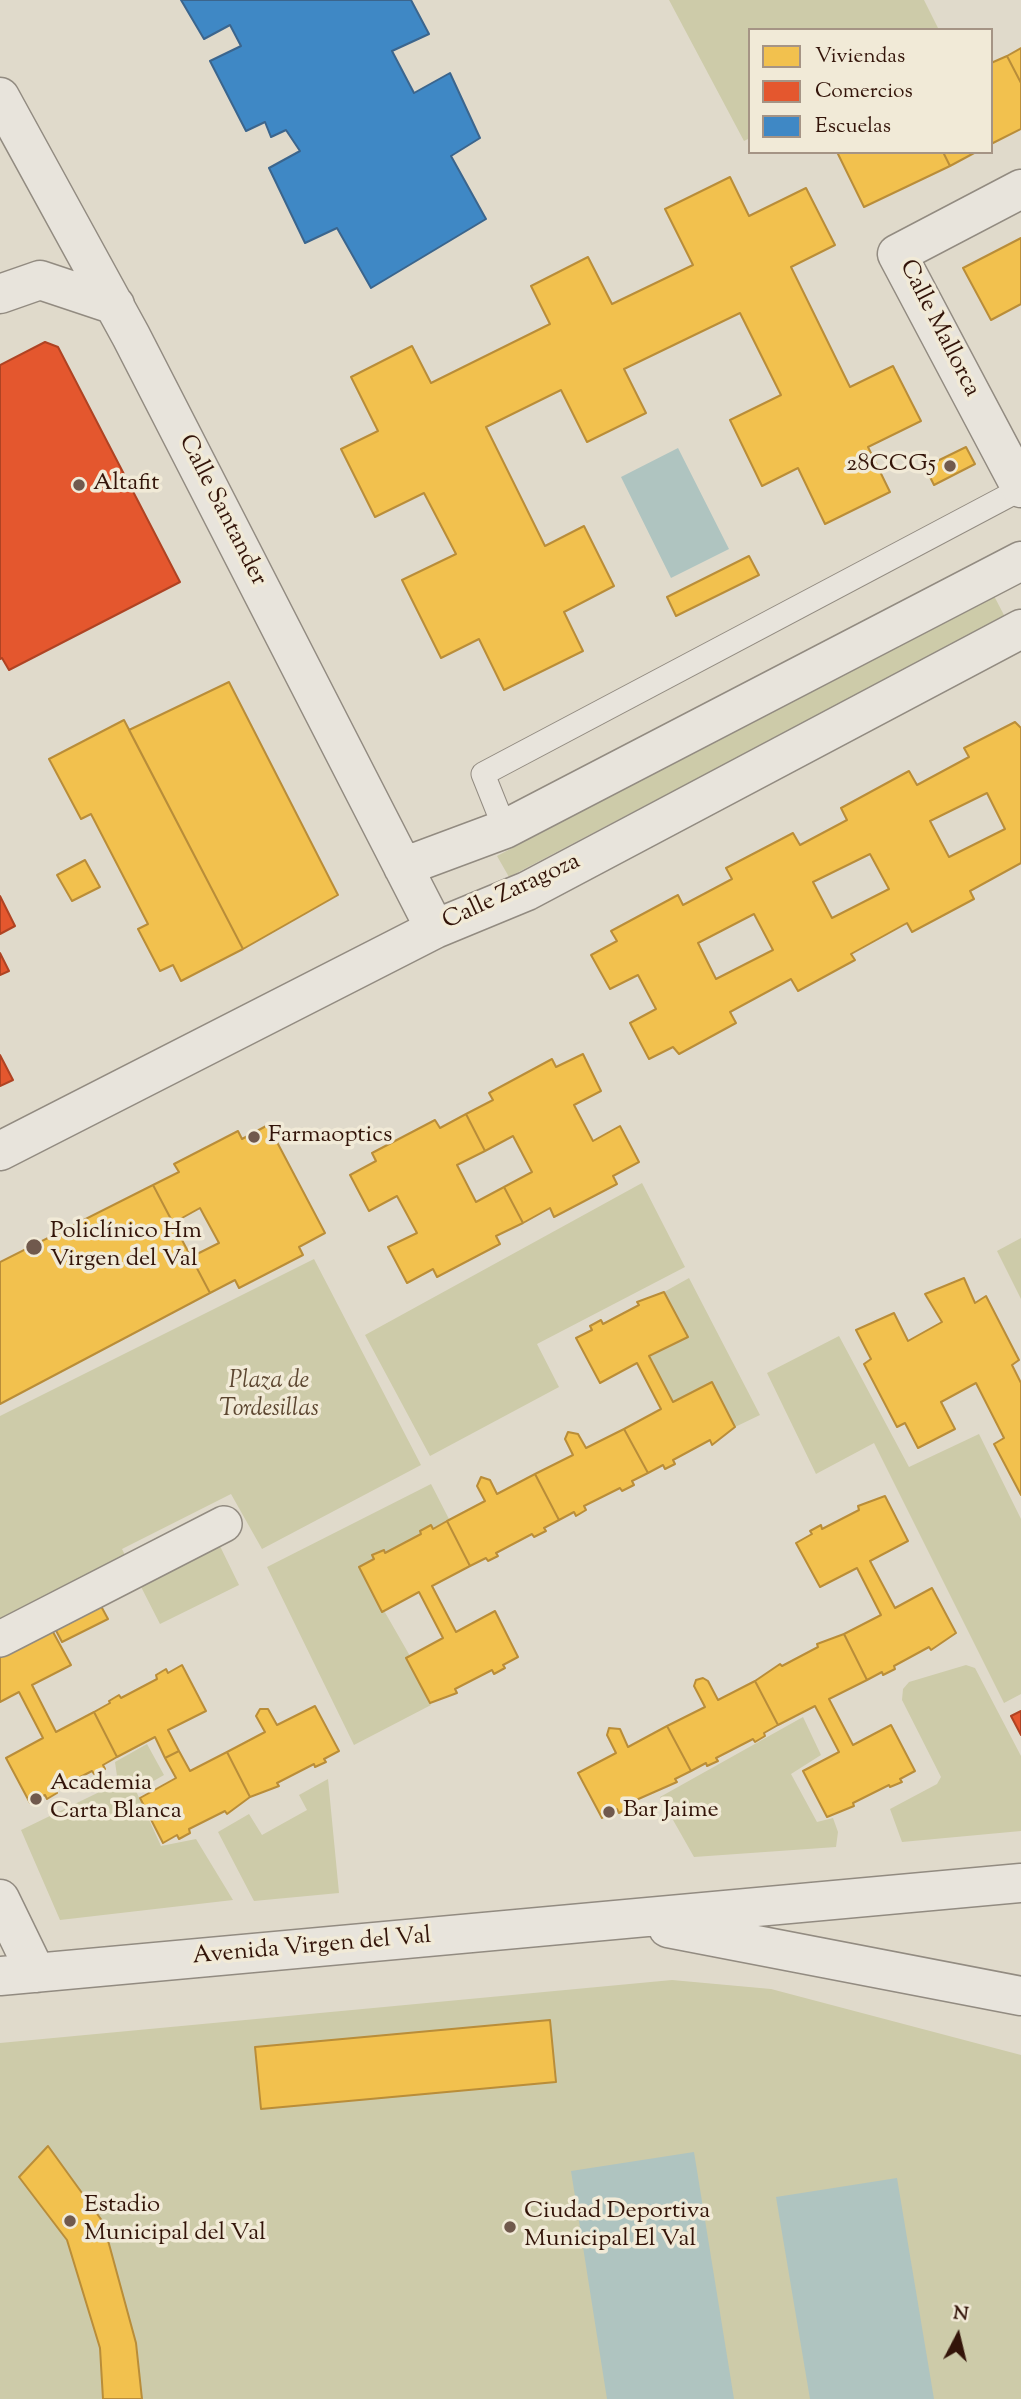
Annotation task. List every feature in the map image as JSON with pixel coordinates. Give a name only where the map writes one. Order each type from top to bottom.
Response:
[{"type":"street","name":"Calle Santander","points":[[0,97],[115,305],[435,929]]},
{"type":"street","name":"Calle Mallorca","points":[[1021,190],[897,254],[1021,489]]},
{"type":"street","points":[[0,294],[40,280],[115,305]]},
{"type":"street","points":[[403,867],[505,829],[1021,561]]},
{"type":"street","name":"Calle Zaragoza","points":[[0,1151],[435,929],[527,891],[1021,629]]},
{"type":"street","points":[[0,1639],[224,1524]]},
{"type":"street","name":"Avenida Virgen del Val","points":[[18,1975],[1021,1883]]},
{"type":"street","points":[[0,1899],[18,1975]]},
{"type":"street","name":"Avenida Virgen del Val","points":[[625,1920],[1021,1996]]},
{"type":"lane","points":[[505,829],[484,774],[1021,489]]},
{"type":"green space","points":[[669,0],[924,0],[938,28],[748,28],[748,139],[744,141]]},
{"type":"green space","points":[[993,594],[1005,617],[509,877],[497,856]]},
{"type":"green space","points":[[642,1183],[685,1267],[537,1344],[559,1387],[430,1456],[365,1335]]},
{"type":"green space","points":[[1021,1238],[1021,1299],[997,1251]]},
{"type":"green space","name":"Plaza de Tordesillas","points":[[314,1259],[421,1465],[262,1549],[231,1494],[122,1549],[130,1565],[0,1635],[0,1416]]},
{"type":"green space","points":[[689,1278],[760,1415],[735,1427],[712,1382],[673,1402],[649,1357],[688,1337],[664,1292]]},
{"type":"green space","points":[[839,1336],[909,1467],[979,1434],[1021,1519],[1021,1694],[1004,1703],[874,1443],[816,1474],[767,1373]]},
{"type":"green space","points":[[431,1484],[449,1519],[433,1529],[430,1525],[420,1531],[421,1534],[385,1553],[383,1550],[372,1555],[374,1559],[359,1567],[410,1656],[407,1658],[431,1705],[354,1745],[267,1567]]},
{"type":"green space","points":[[216,1538],[239,1585],[160,1624],[136,1577]]},
{"type":"green space","points":[[966,1665],[975,1668],[1021,1756],[1021,1831],[902,1842],[890,1809],[937,1784],[941,1777],[902,1700],[903,1689],[909,1682]]},
{"type":"green space","points":[[803,1717],[821,1755],[791,1774],[817,1822],[833,1818],[838,1832],[836,1847],[694,1857],[660,1797]]},
{"type":"green space","points":[[147,1744],[164,1775],[136,1791],[161,1846],[196,1839],[233,1900],[60,1920],[21,1830],[118,1783],[115,1762]]},
{"type":"green space","points":[[328,1779],[339,1893],[254,1901],[218,1832],[249,1814],[262,1835],[307,1810],[299,1795]]},
{"type":"green space","name":"Ciudad Deportiva Municipal El Val","points":[[672,1980],[771,1989],[1021,2055],[1021,2399],[0,2399],[0,2043]]},
{"type":"shaded area","points":[[678,448],[729,549],[671,578],[621,477]]},
{"type":"shaded area","points":[[694,2152],[734,2399],[607,2399],[571,2171]]},
{"type":"shaded area","points":[[897,2178],[934,2399],[810,2399],[776,2197]]},
{"type":"building: Viviendas","points":[[1021,48],[1021,83],[1007,56]]},
{"type":"building: Viviendas","points":[[1007,56],[1021,83],[1021,129],[993,143],[993,62]]},
{"type":"building: Viviendas","points":[[838,154],[944,154],[950,166],[864,207]]},
{"type":"building: Viviendas","points":[[944,154],[972,154],[950,166]]},
{"type":"building: Viviendas","points":[[730,177],[749,216],[806,188],[835,245],[791,267],[850,387],[893,366],[921,421],[868,447],[890,492],[825,524],[798,468],[762,486],[730,420],[781,395],[740,313],[624,369],[646,413],[587,442],[561,390],[486,427],[545,546],[584,526],[614,586],[564,612],[583,651],[504,690],[479,639],[441,658],[402,580],[456,554],[424,493],[375,517],[341,449],[378,431],[351,377],[412,346],[431,383],[550,324],[531,286],[588,257],[612,304],[693,265],[665,209]]},
{"type":"building: Viviendas","points":[[1021,238],[1021,304],[991,320],[963,268]]},
{"type":"building: Viviendas","name":"28CCG5","points":[[966,447],[975,464],[934,485],[925,467]]},
{"type":"building: Viviendas","points":[[749,556],[759,575],[676,616],[667,597]]},
{"type":"building: Viviendas","points":[[229,682],[338,895],[243,949],[129,730]]},
{"type":"building: Viviendas","points":[[124,720],[243,949],[181,981],[173,965],[160,971],[138,929],[148,924],[91,814],[81,819],[49,759]]},
{"type":"building: Viviendas","points":[[1015,722],[1021,728],[1021,863],[970,891],[974,899],[912,932],[907,923],[851,954],[855,960],[798,991],[791,979],[730,1012],[736,1023],[679,1054],[673,1047],[649,1059],[630,1023],[656,1009],[638,975],[610,989],[591,955],[617,941],[611,931],[678,895],[683,905],[732,879],[726,868],[793,833],[800,845],[847,820],[841,808],[909,771],[917,785],[969,757],[964,748]],"holes":[[[987,793],[1005,829],[949,857],[930,821]],[[870,854],[889,889],[832,918],[813,882]],[[754,914],[773,950],[716,979],[698,943]]]},
{"type":"building: Viviendas","points":[[85,860],[100,887],[72,901],[57,875]]},
{"type":"building: Viviendas","points":[[583,1054],[601,1091],[574,1105],[593,1141],[620,1126],[639,1162],[613,1176],[617,1184],[554,1217],[550,1208],[523,1223],[504,1187],[532,1172],[513,1136],[485,1151],[466,1114],[493,1100],[489,1093],[552,1059],[556,1067]]},
{"type":"building: Viviendas","points":[[466,1114],[485,1151],[457,1165],[476,1202],[504,1187],[523,1223],[496,1236],[500,1244],[437,1277],[433,1269],[407,1283],[388,1247],[417,1233],[397,1196],[369,1211],[350,1175],[376,1161],[372,1153],[435,1120],[440,1128]]},
{"type":"building: Viviendas","points":[[268,1125],[325,1233],[299,1247],[303,1255],[239,1288],[235,1280],[210,1293],[191,1257],[219,1243],[200,1208],[173,1223],[153,1185],[179,1172],[174,1164],[238,1131],[242,1139]]},
{"type":"building: Viviendas","points":[[153,1185],[210,1293],[0,1404],[0,1262]]},
{"type":"building: Viviendas","points":[[964,1278],[975,1303],[986,1296],[1019,1360],[1012,1365],[1021,1383],[1021,1495],[994,1444],[1004,1438],[976,1383],[941,1402],[955,1429],[918,1448],[905,1423],[897,1427],[864,1364],[871,1359],[856,1330],[894,1313],[908,1341],[942,1322],[925,1294]]},
{"type":"building: Viviendas","points":[[664,1292],[688,1337],[649,1356],[673,1402],[712,1382],[735,1427],[712,1445],[710,1440],[673,1460],[675,1464],[665,1469],[663,1465],[648,1473],[624,1429],[661,1409],[637,1363],[600,1383],[576,1338],[592,1330],[590,1326],[601,1320],[603,1324],[639,1305],[637,1302]]},
{"type":"building: Viviendas","points":[[624,1429],[648,1473],[632,1481],[634,1485],[622,1491],[620,1488],[584,1506],[586,1510],[576,1516],[574,1512],[559,1520],[535,1474],[573,1455],[565,1439],[568,1432],[578,1434],[586,1448]]},
{"type":"building: Viviendas","points":[[535,1474],[559,1520],[544,1528],[546,1531],[534,1537],[532,1534],[496,1553],[498,1556],[488,1561],[486,1558],[470,1566],[447,1521],[485,1501],[477,1486],[481,1477],[490,1480],[497,1494]]},
{"type":"building: Viviendas","points":[[885,1496],[908,1541],[870,1561],[895,1608],[932,1588],[956,1633],[931,1650],[929,1647],[894,1666],[895,1669],[867,1680],[844,1634],[881,1615],[857,1568],[820,1587],[796,1543],[821,1525],[822,1529],[859,1510],[858,1506]]},
{"type":"building: Viviendas","points":[[447,1521],[470,1566],[432,1586],[456,1632],[495,1611],[518,1657],[503,1665],[505,1668],[494,1674],[492,1670],[455,1689],[457,1693],[430,1703],[406,1658],[443,1638],[419,1592],[382,1612],[359,1567],[374,1559],[372,1555],[384,1550],[385,1553],[421,1534],[420,1531],[431,1525],[433,1529]]},
{"type":"building: Viviendas","points":[[95,1595],[108,1619],[62,1642],[50,1619]]},
{"type":"building: Viviendas","points":[[47,1621],[71,1665],[32,1685],[56,1732],[94,1712],[117,1757],[103,1765],[105,1769],[94,1774],[92,1771],[55,1790],[57,1793],[47,1799],[45,1795],[30,1803],[6,1758],[43,1738],[19,1692],[0,1702],[0,1645]]},
{"type":"building: Viviendas","points":[[844,1634],[867,1680],[829,1699],[853,1745],[891,1725],[915,1771],[900,1779],[902,1782],[890,1787],[889,1785],[853,1803],[854,1806],[827,1817],[803,1771],[839,1752],[815,1706],[778,1725],[755,1681],[780,1664],[782,1666],[818,1647],[817,1644]]},
{"type":"building: Viviendas","points":[[182,1665],[206,1711],[168,1730],[179,1751],[165,1758],[155,1737],[117,1757],[94,1712],[119,1695],[121,1698],[157,1679],[156,1675],[166,1669],[168,1673]]},
{"type":"building: Viviendas","points":[[703,1678],[708,1681],[718,1700],[755,1681],[778,1725],[755,1742],[753,1739],[716,1758],[718,1761],[707,1766],[706,1763],[691,1771],[667,1726],[705,1707],[694,1686],[696,1680]]},
{"type":"building: Viviendas","points":[[315,1706],[339,1751],[324,1759],[326,1762],[315,1767],[314,1764],[277,1783],[279,1786],[250,1797],[227,1752],[265,1732],[256,1716],[260,1709],[268,1709],[277,1725]]},
{"type":"building: Viviendas","points":[[667,1726],[691,1771],[675,1779],[677,1782],[627,1804],[629,1808],[619,1813],[617,1809],[602,1818],[578,1773],[616,1753],[607,1735],[609,1728],[620,1729],[628,1747]]},
{"type":"building: Viviendas","points":[[179,1751],[190,1771],[227,1752],[250,1797],[227,1814],[225,1811],[189,1829],[190,1833],[179,1839],[177,1835],[163,1843],[140,1798],[176,1778],[165,1758]]},
{"type":"building: Viviendas","points":[[550,2020],[556,2082],[261,2109],[255,2047]]},
{"type":"building: Viviendas","points":[[48,2146],[103,2222],[136,2343],[142,2399],[103,2399],[100,2348],[67,2240],[19,2177]]},
{"type":"building: Comercios","points":[[45,342],[58,347],[180,582],[9,670],[2,658],[0,659],[0,365]]},
{"type":"building: Comercios","points":[[0,896],[15,926],[0,934]]},
{"type":"building: Comercios","points":[[0,953],[9,971],[0,975]]},
{"type":"building: Comercios","points":[[0,1055],[13,1080],[0,1086]]},
{"type":"building: Comercios","points":[[1021,1711],[1021,1735],[1011,1716]]},
{"type":"building: Escuelas","points":[[181,0],[411,0],[429,34],[392,51],[414,93],[450,73],[480,138],[451,156],[486,219],[371,288],[337,228],[305,243],[269,168],[300,151],[286,130],[271,137],[265,122],[246,131],[210,61],[241,46],[230,25],[204,39]]},
{"type":"place","name":"28CCG5","points":[[950,466]]},
{"type":"place","name":"Altafit","points":[[79,485]]},
{"type":"place","name":"Farmaoptics","points":[[254,1137]]},
{"type":"place","name":"Policlínico Hm Virgen del Val","points":[[34,1247]]},
{"type":"place","name":"Academia Carta Blanca","points":[[36,1799]]},
{"type":"place","name":"Bar Jaime","points":[[609,1812]]},
{"type":"place","name":"Estadio Municipal del Val","points":[[70,2221]]},
{"type":"place","name":"Ciudad Deportiva Municipal El Val","points":[[510,2227]]}]
